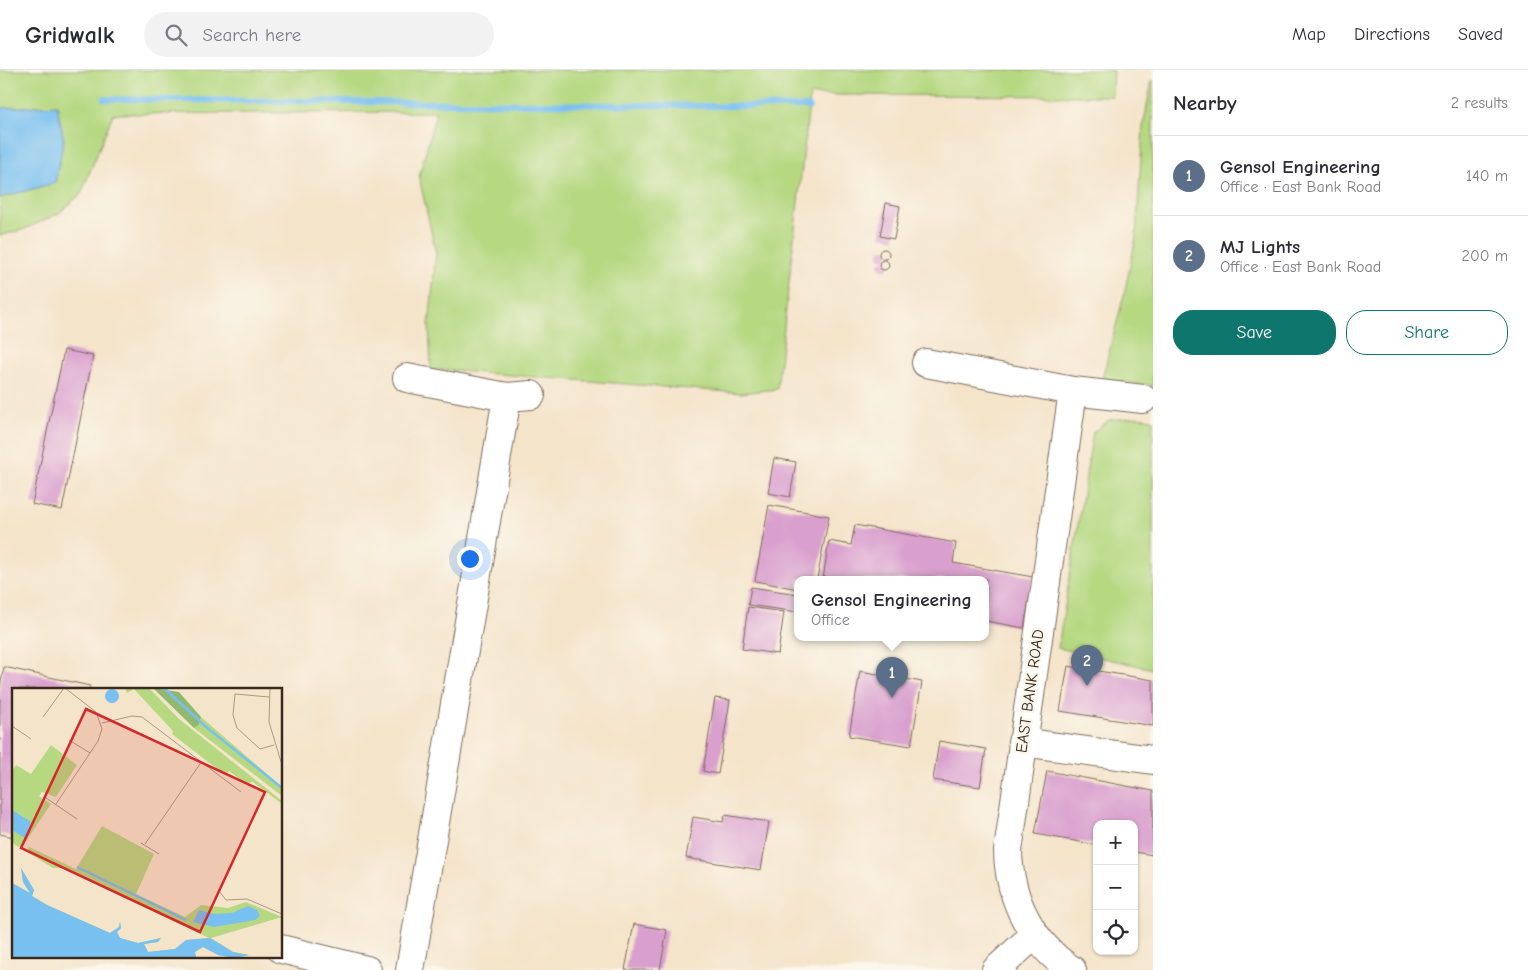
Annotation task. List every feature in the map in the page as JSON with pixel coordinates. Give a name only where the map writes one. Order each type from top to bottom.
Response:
[{"type":"street","points":[[926,363],[1073,391],[1143,399]]},
{"type":"street","points":[[407,378],[519,396],[410,970]]},
{"type":"street","name":"EAST BANK ROAD","points":[[1072,970],[1051,954],[1034,934],[1019,904],[1008,868],[1010,829],[1073,391]]},
{"type":"street","points":[[1022,742],[1153,760]]},
{"type":"street","points":[[996,970],[1034,934]]},
{"type":"street","points":[[282,949],[367,970]]},
{"type":"green space","points":[[0,70],[1113,70],[1112,96],[810,95],[777,389],[742,393],[431,369],[429,326],[436,253],[419,177],[436,112],[113,114],[81,194],[58,214],[25,229],[0,236]]},
{"type":"green space","points":[[1152,80],[1153,386],[1102,379],[1124,295],[1136,237],[1143,127]]},
{"type":"green space","points":[[1138,417],[1153,419],[1153,669],[1058,648],[1093,432],[1109,420]]},
{"type":"water","points":[[57,105],[64,140],[55,183],[0,198],[0,108]]},
{"type":"building","points":[[886,203],[900,206],[894,239],[880,236]]},
{"type":"building","points":[[884,249],[889,254],[884,259],[879,254]]},
{"type":"building","points":[[884,260],[889,265],[884,270],[879,265]]},
{"type":"building","points":[[64,350],[93,356],[62,510],[32,504]]},
{"type":"building","points":[[774,458],[796,462],[790,497],[768,493]]},
{"type":"building","points":[[769,505],[829,516],[818,576],[794,576],[794,588],[755,581]]},
{"type":"building","points":[[855,525],[956,543],[953,563],[1033,577],[1024,628],[989,622],[989,576],[823,576],[829,541],[851,545]]},
{"type":"building","points":[[751,587],[794,593],[794,611],[748,605]]},
{"type":"building","points":[[748,607],[784,612],[778,654],[742,649]]},
{"type":"building","points":[[1068,666],[1153,680],[1153,726],[1060,711]]},
{"type":"building","points":[[4,667],[90,686],[89,688],[12,688],[12,837],[0,834],[0,687]]},
{"type":"building","points":[[860,671],[922,682],[911,746],[849,736]]},
{"type":"building","points":[[715,698],[730,700],[718,774],[703,771]]},
{"type":"building","points":[[939,741],[986,749],[980,787],[933,780]]},
{"type":"building","points":[[1047,771],[1153,791],[1153,855],[1138,853],[1138,820],[1093,820],[1093,844],[1035,834]]},
{"type":"building","points":[[725,815],[769,822],[761,870],[686,858],[693,817],[723,822]]},
{"type":"building","points":[[634,924],[667,930],[660,970],[625,970]]},
{"type":"waterway","points":[[104,99],[809,107]]},
{"type":"place","name":"MJ Lights","points":[[1087,686]]},
{"type":"place","name":"Gensol Engineering","points":[[892,698]]}]
